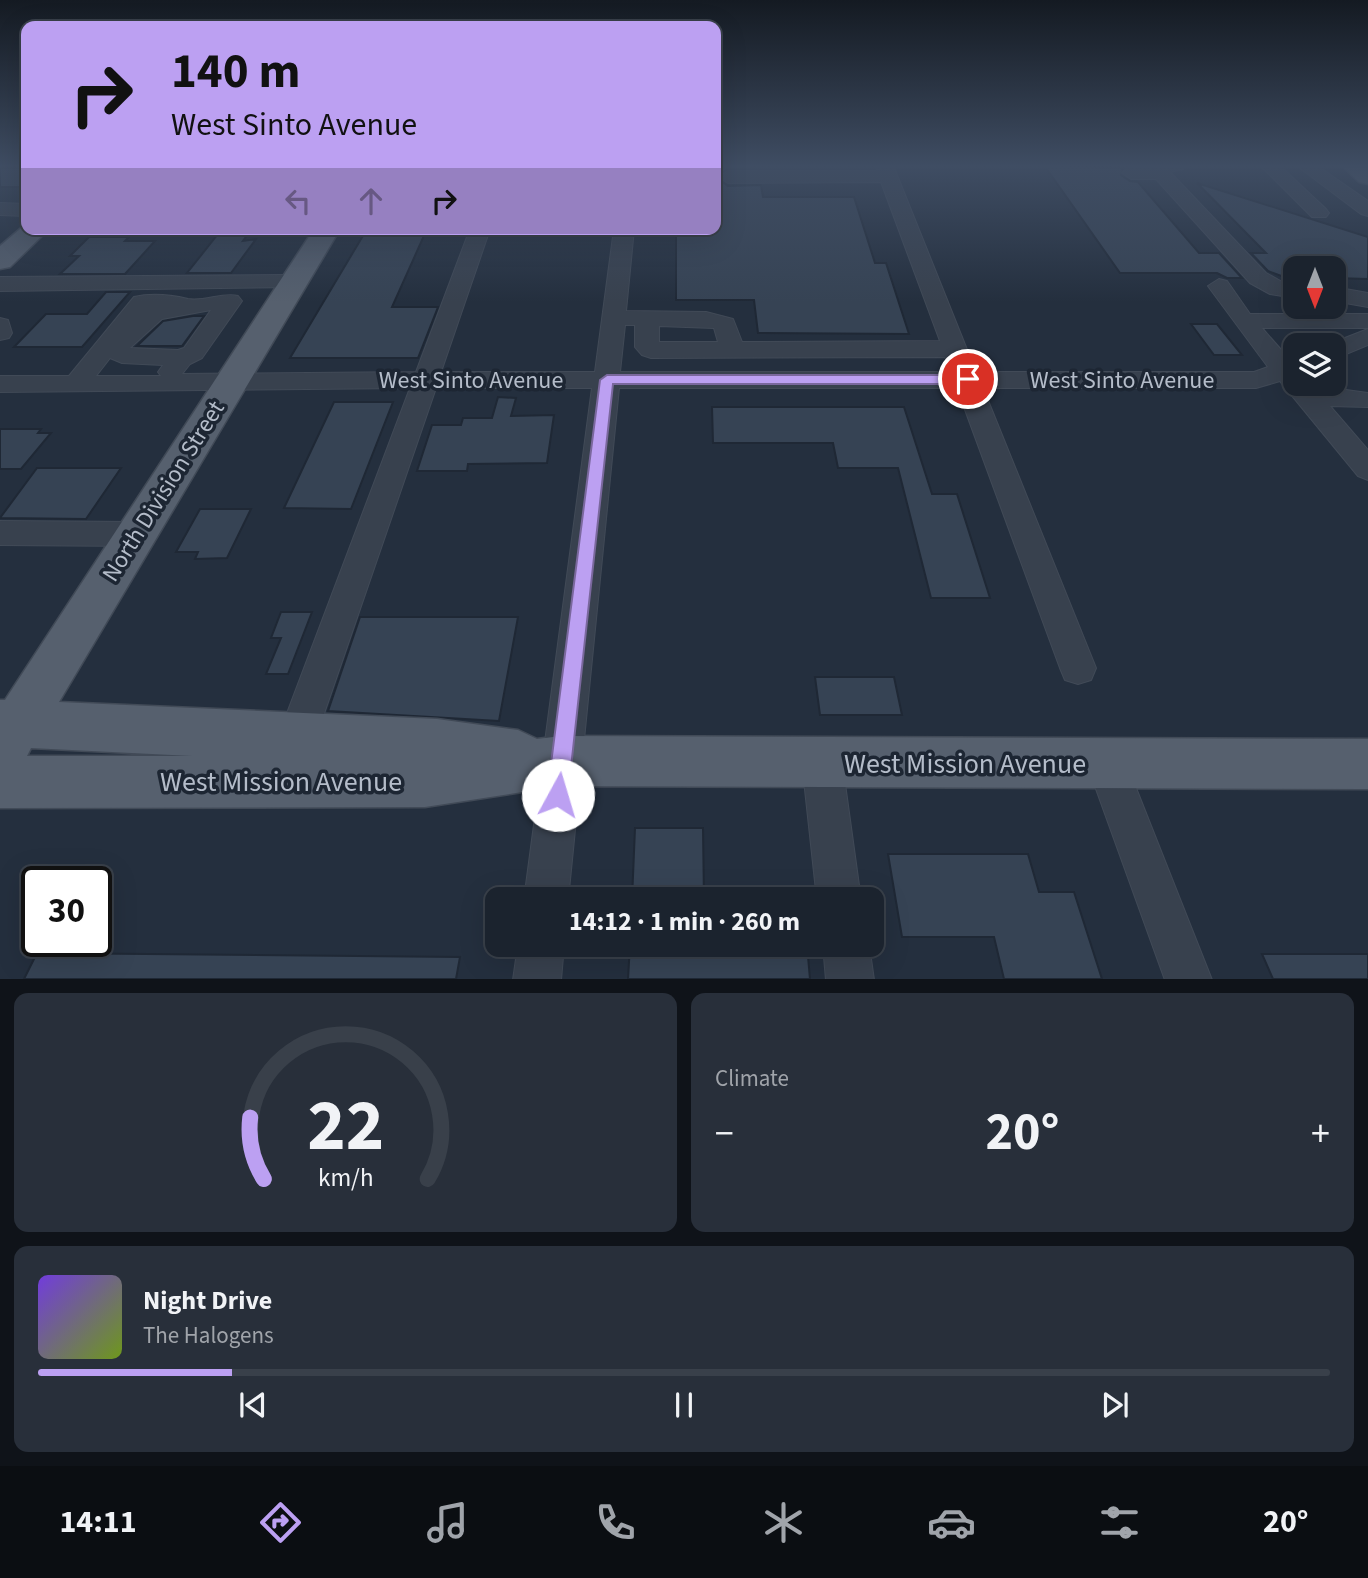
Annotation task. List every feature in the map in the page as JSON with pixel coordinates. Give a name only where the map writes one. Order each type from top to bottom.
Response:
[{"type":"main road","points":[[0,261],[29,235]]},
{"type":"main road","name":"North Division Street","points":[[6,733],[136,534],[323,235]]},
{"type":"main road","name":"West Mission Avenue","points":[[6,733],[298,737],[437,743],[561,761],[1368,764]]},
{"type":"main road","name":"West Mission Avenue","points":[[0,782],[425,781],[561,761]]},
{"type":"street","points":[[902,211],[1078,668]]},
{"type":"street","points":[[1203,211],[1258,278],[1283,290]]},
{"type":"street","points":[[298,737],[478,235]]},
{"type":"street","points":[[547,887],[623,235]]},
{"type":"street","points":[[0,284],[287,292]]},
{"type":"street","points":[[1219,286],[1243,321],[1283,362]]},
{"type":"street","points":[[230,301],[193,353],[181,358],[122,355],[115,349],[141,319],[163,309],[287,292]]},
{"type":"street","points":[[1346,296],[1368,300]]},
{"type":"street","points":[[76,384],[142,302],[230,301]]},
{"type":"street","points":[[614,318],[647,319],[647,346],[652,350],[956,349]]},
{"type":"street","points":[[1243,321],[1368,321]]},
{"type":"street","points":[[0,325],[0,333]]},
{"type":"street","points":[[1346,346],[1368,336]]},
{"type":"street","points":[[776,350],[780,380]]},
{"type":"street","points":[[162,384],[181,358]]},
{"type":"street","name":"West Sinto Avenue","points":[[0,384],[162,384],[232,380],[1256,380],[1283,371]]},
{"type":"street","points":[[1306,396],[1368,469]]},
{"type":"street","points":[[1317,396],[1363,400]]},
{"type":"street","points":[[0,533],[136,534]]},
{"type":"street","points":[[822,762],[837,887]]},
{"type":"street","points":[[1107,764],[1189,979]]},
{"type":"street","points":[[537,979],[540,957]]},
{"type":"street","points":[[847,957],[850,979]]},
{"type":"building","points":[[721,211],[858,211],[875,263],[886,263],[909,334],[758,333],[754,300],[676,300],[676,235],[721,235]]},
{"type":"building","points":[[1076,211],[1163,211],[1199,253],[1219,253],[1242,278],[1227,278],[1217,273],[1120,273]]},
{"type":"building","points":[[1224,211],[1285,211],[1368,237],[1368,279],[1346,278],[1346,256],[1283,256],[1283,277],[1268,271],[1251,253],[1266,253]]},
{"type":"building","points":[[217,235],[247,235],[243,241],[256,239],[231,273],[187,273]]},
{"type":"building","points":[[363,235],[424,235],[392,307],[438,307],[418,358],[290,358]]},
{"type":"building","points":[[89,237],[129,237],[125,241],[155,241],[125,274],[60,274],[79,256],[70,256]]},
{"type":"building","points":[[106,292],[130,292],[82,347],[14,347],[46,314],[87,314]]},
{"type":"building","points":[[204,316],[182,346],[137,346],[163,321]]},
{"type":"building","points":[[1191,324],[1217,324],[1242,355],[1214,355]]},
{"type":"building","points":[[498,397],[516,398],[511,416],[554,415],[547,463],[468,464],[467,471],[417,471],[432,425],[461,425],[463,418],[492,418]]},
{"type":"building","points":[[334,402],[393,402],[351,509],[284,508]]},
{"type":"building","points":[[712,407],[904,407],[932,494],[957,494],[990,598],[931,598],[898,468],[838,468],[833,443],[713,443]]},
{"type":"building","points":[[0,429],[41,429],[38,433],[51,433],[21,469],[0,469]]},
{"type":"building","points":[[37,468],[121,468],[86,519],[0,518]]},
{"type":"building","points":[[200,509],[251,509],[227,558],[195,559],[198,552],[176,552]]},
{"type":"building","points":[[281,612],[312,612],[288,674],[266,674],[281,638],[271,638]]},
{"type":"building","points":[[360,617],[518,617],[499,721],[328,711]]},
{"type":"building","points":[[815,677],[894,677],[902,715],[820,715]]},
{"type":"building","points":[[635,828],[703,828],[704,887],[633,887]]},
{"type":"building","points":[[888,854],[1028,854],[1039,892],[1074,892],[1102,979],[1004,979],[994,937],[902,937]]},
{"type":"building","points":[[112,954],[460,957],[456,979],[24,979],[35,957],[112,957]]},
{"type":"building","points":[[1262,954],[1368,954],[1368,979],[1273,979]]},
{"type":"building","points":[[629,957],[808,957],[810,979],[628,979]]},
{"type":"route","points":[[558,795],[607,380],[968,379]]}]
